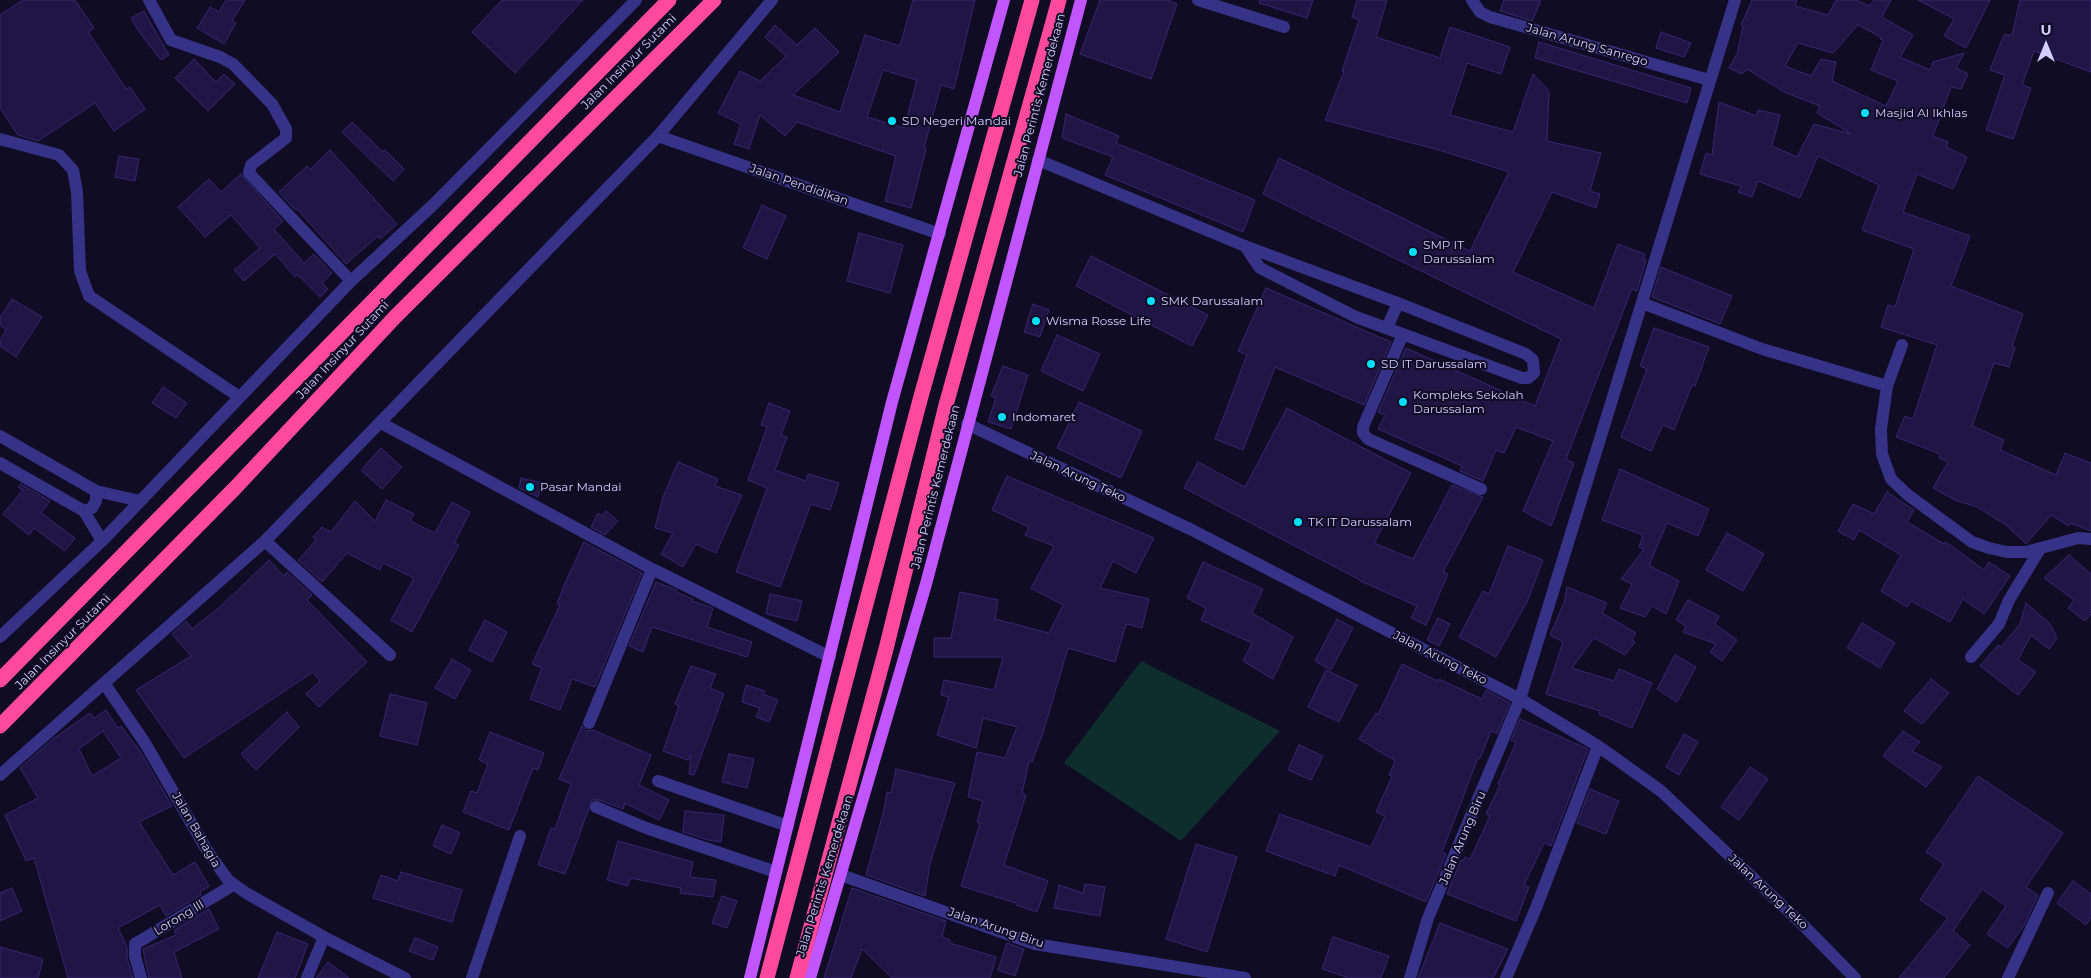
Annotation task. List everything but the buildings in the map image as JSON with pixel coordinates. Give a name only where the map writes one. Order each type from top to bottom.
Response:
[{"type":"highway","name":"Jalan Insinyur Sutami","points":[[0,680],[669,0]]},
{"type":"highway","name":"Jalan Insinyur Sutami","points":[[0,726],[236,487],[395,317],[714,0]]},
{"type":"highway","points":[[767,978],[925,382],[1032,0]]},
{"type":"highway","name":"Jalan Perintis Kemerdekaan","points":[[797,978],[886,649],[946,405],[1059,0]]},
{"type":"main road","points":[[750,978],[892,402],[1004,0]]},
{"type":"main road","name":"Jalan Perintis Kemerdekaan","points":[[810,978],[926,584],[1081,0]]},
{"type":"street","points":[[149,0],[171,40],[228,60],[272,104],[286,129],[286,138],[251,165],[249,173],[351,281]]},
{"type":"street","points":[[0,637],[102,541],[238,396],[351,281],[433,205],[636,0]]},
{"type":"street","points":[[0,774],[264,541],[658,136],[772,0]]},
{"type":"street","points":[[1198,0],[1284,27]]},
{"type":"street","name":"Jalan Arung Sanrego","points":[[1472,0],[1480,12],[1490,17],[1709,80]]},
{"type":"street","name":"Jalan Arung Biru","points":[[1410,978],[1428,918],[1520,699],[1735,0]]},
{"type":"street","name":"Jalan Pendidikan","points":[[658,136],[940,234]]},
{"type":"street","points":[[0,139],[59,155],[73,170],[78,192],[80,271],[89,296],[238,396]]},
{"type":"street","points":[[1038,160],[1244,246],[1398,302],[1526,354],[1532,360],[1534,374],[1528,378],[1522,378],[1356,317],[1260,268],[1244,246]]},
{"type":"street","points":[[1387,328],[1398,302]]},
{"type":"street","points":[[1642,303],[1762,349],[1887,386]]},
{"type":"street","points":[[1403,334],[1363,427],[1363,433],[1368,439],[1481,489]]},
{"type":"street","points":[[1902,345],[1887,386],[1881,429],[1882,454],[1887,470],[1897,486],[1972,542],[2006,552],[2040,549],[2078,538],[2091,540]]},
{"type":"street","points":[[380,423],[652,569],[830,657]]},
{"type":"street","name":"Jalan Arung Teko","points":[[967,424],[1192,530],[1520,699],[1598,746],[1661,791],[1804,926],[1856,978]]},
{"type":"street","points":[[0,436],[96,490],[140,501]]},
{"type":"street","points":[[0,463],[84,511],[102,541]]},
{"type":"street","points":[[84,511],[92,508],[96,501],[96,490]]},
{"type":"street","points":[[264,541],[390,655]]},
{"type":"street","points":[[1971,657],[1999,624],[2009,600],[2040,549]]},
{"type":"street","points":[[589,723],[652,569]]},
{"type":"street","name":"Jalan Bahagia","points":[[104,683],[145,743],[220,872],[233,885],[324,937],[405,978]]},
{"type":"street","points":[[1506,978],[1536,908],[1598,746]]},
{"type":"street","points":[[658,781],[788,826]]},
{"type":"street","points":[[596,808],[646,828],[776,872]]},
{"type":"street","points":[[472,978],[520,836]]},
{"type":"street","name":"Jalan Arung Biru","points":[[841,875],[1036,944],[1245,978]]},
{"type":"street","name":"Lorong lll","points":[[141,978],[135,956],[135,944],[233,885]]},
{"type":"street","points":[[2008,978],[2048,893]]},
{"type":"street","points":[[307,978],[324,937]]},
{"type":"green space","points":[[1141,661],[1280,731],[1181,841],[1064,763]]},
{"type":"place","name":"Masjid Al Ikhlas","points":[[1865,113]]},
{"type":"place","name":"SD Negeri Mandai","points":[[892,121]]},
{"type":"place","name":"SMP IT Darussalam","points":[[1413,252]]},
{"type":"place","name":"SMK Darussalam","points":[[1151,301]]},
{"type":"place","name":"Wisma Rosse Life","points":[[1036,321]]},
{"type":"place","name":"SD IT Darussalam","points":[[1371,364]]},
{"type":"place","name":"Kompleks Sekolah Darussalam","points":[[1403,402]]},
{"type":"place","name":"Indomaret","points":[[1002,417]]},
{"type":"place","name":"Pasar Mandai","points":[[530,487]]},
{"type":"place","name":"TK IT Darussalam","points":[[1298,522]]}]
